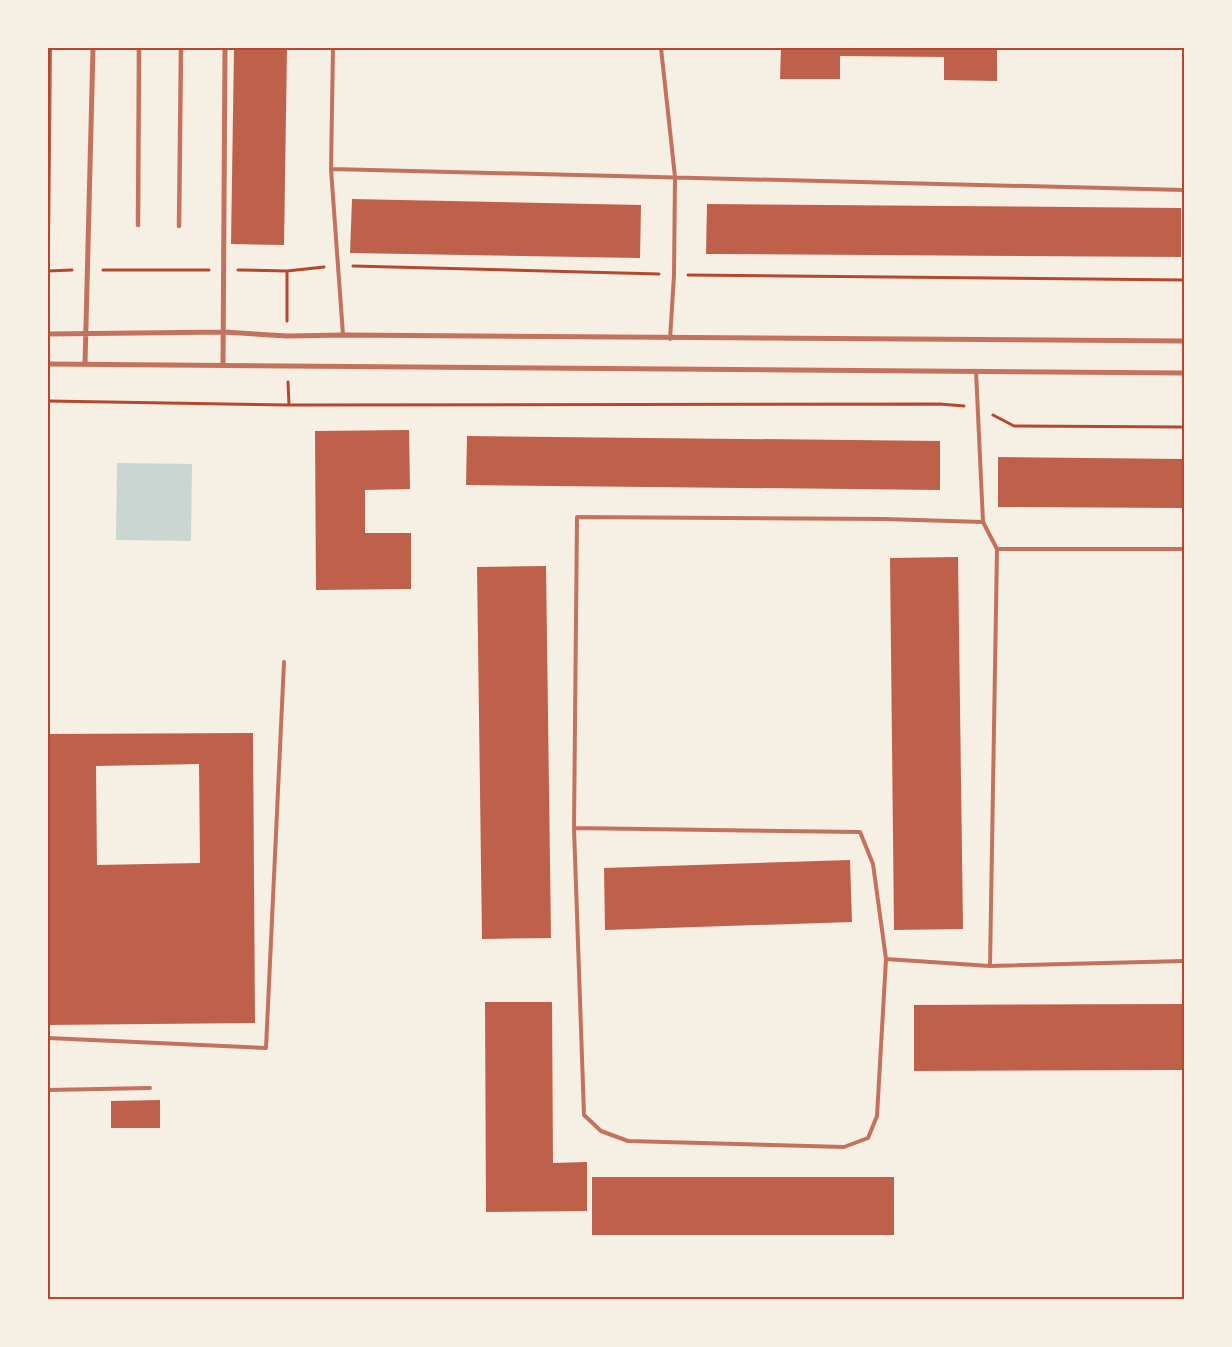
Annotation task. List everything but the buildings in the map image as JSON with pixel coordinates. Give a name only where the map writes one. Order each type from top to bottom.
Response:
[{"type":"street","points":[[85,364],[89,270],[93,48]]},
{"type":"street","points":[[138,225],[139,48]]},
{"type":"street","points":[[179,226],[181,48]]},
{"type":"street","points":[[223,364],[225,48]]},
{"type":"street","points":[[48,334],[224,332],[287,336],[1184,342]]},
{"type":"street","points":[[48,364],[1184,373]]},
{"type":"lane","points":[[333,48],[331,168],[342,335]]},
{"type":"lane","points":[[661,48],[675,177],[674,275],[670,339]]},
{"type":"lane","points":[[331,168],[1184,190]]},
{"type":"lane","points":[[976,371],[983,522],[997,549],[990,966]]},
{"type":"lane","points":[[574,828],[860,832],[872,864],[886,959],[877,1116],[868,1138],[844,1147],[628,1141],[601,1131],[584,1115],[574,828],[577,517],[884,519],[983,522]]},
{"type":"lane","points":[[997,549],[1184,550]]},
{"type":"lane","points":[[48,1038],[266,1048],[284,662]]},
{"type":"lane","points":[[886,959],[990,966],[1184,961]]},
{"type":"lane","points":[[48,1090],[150,1088]]},
{"type":"path","points":[[48,271],[287,271],[337,266],[674,275],[1184,280]]},
{"type":"path","points":[[287,271],[287,336]]},
{"type":"path","points":[[288,366],[289,406]]},
{"type":"path","points":[[48,402],[289,406],[940,404],[979,408],[1014,426],[1184,427]]},
{"type":"shaded area","points":[[117,463],[192,464],[191,541],[116,540]]}]
